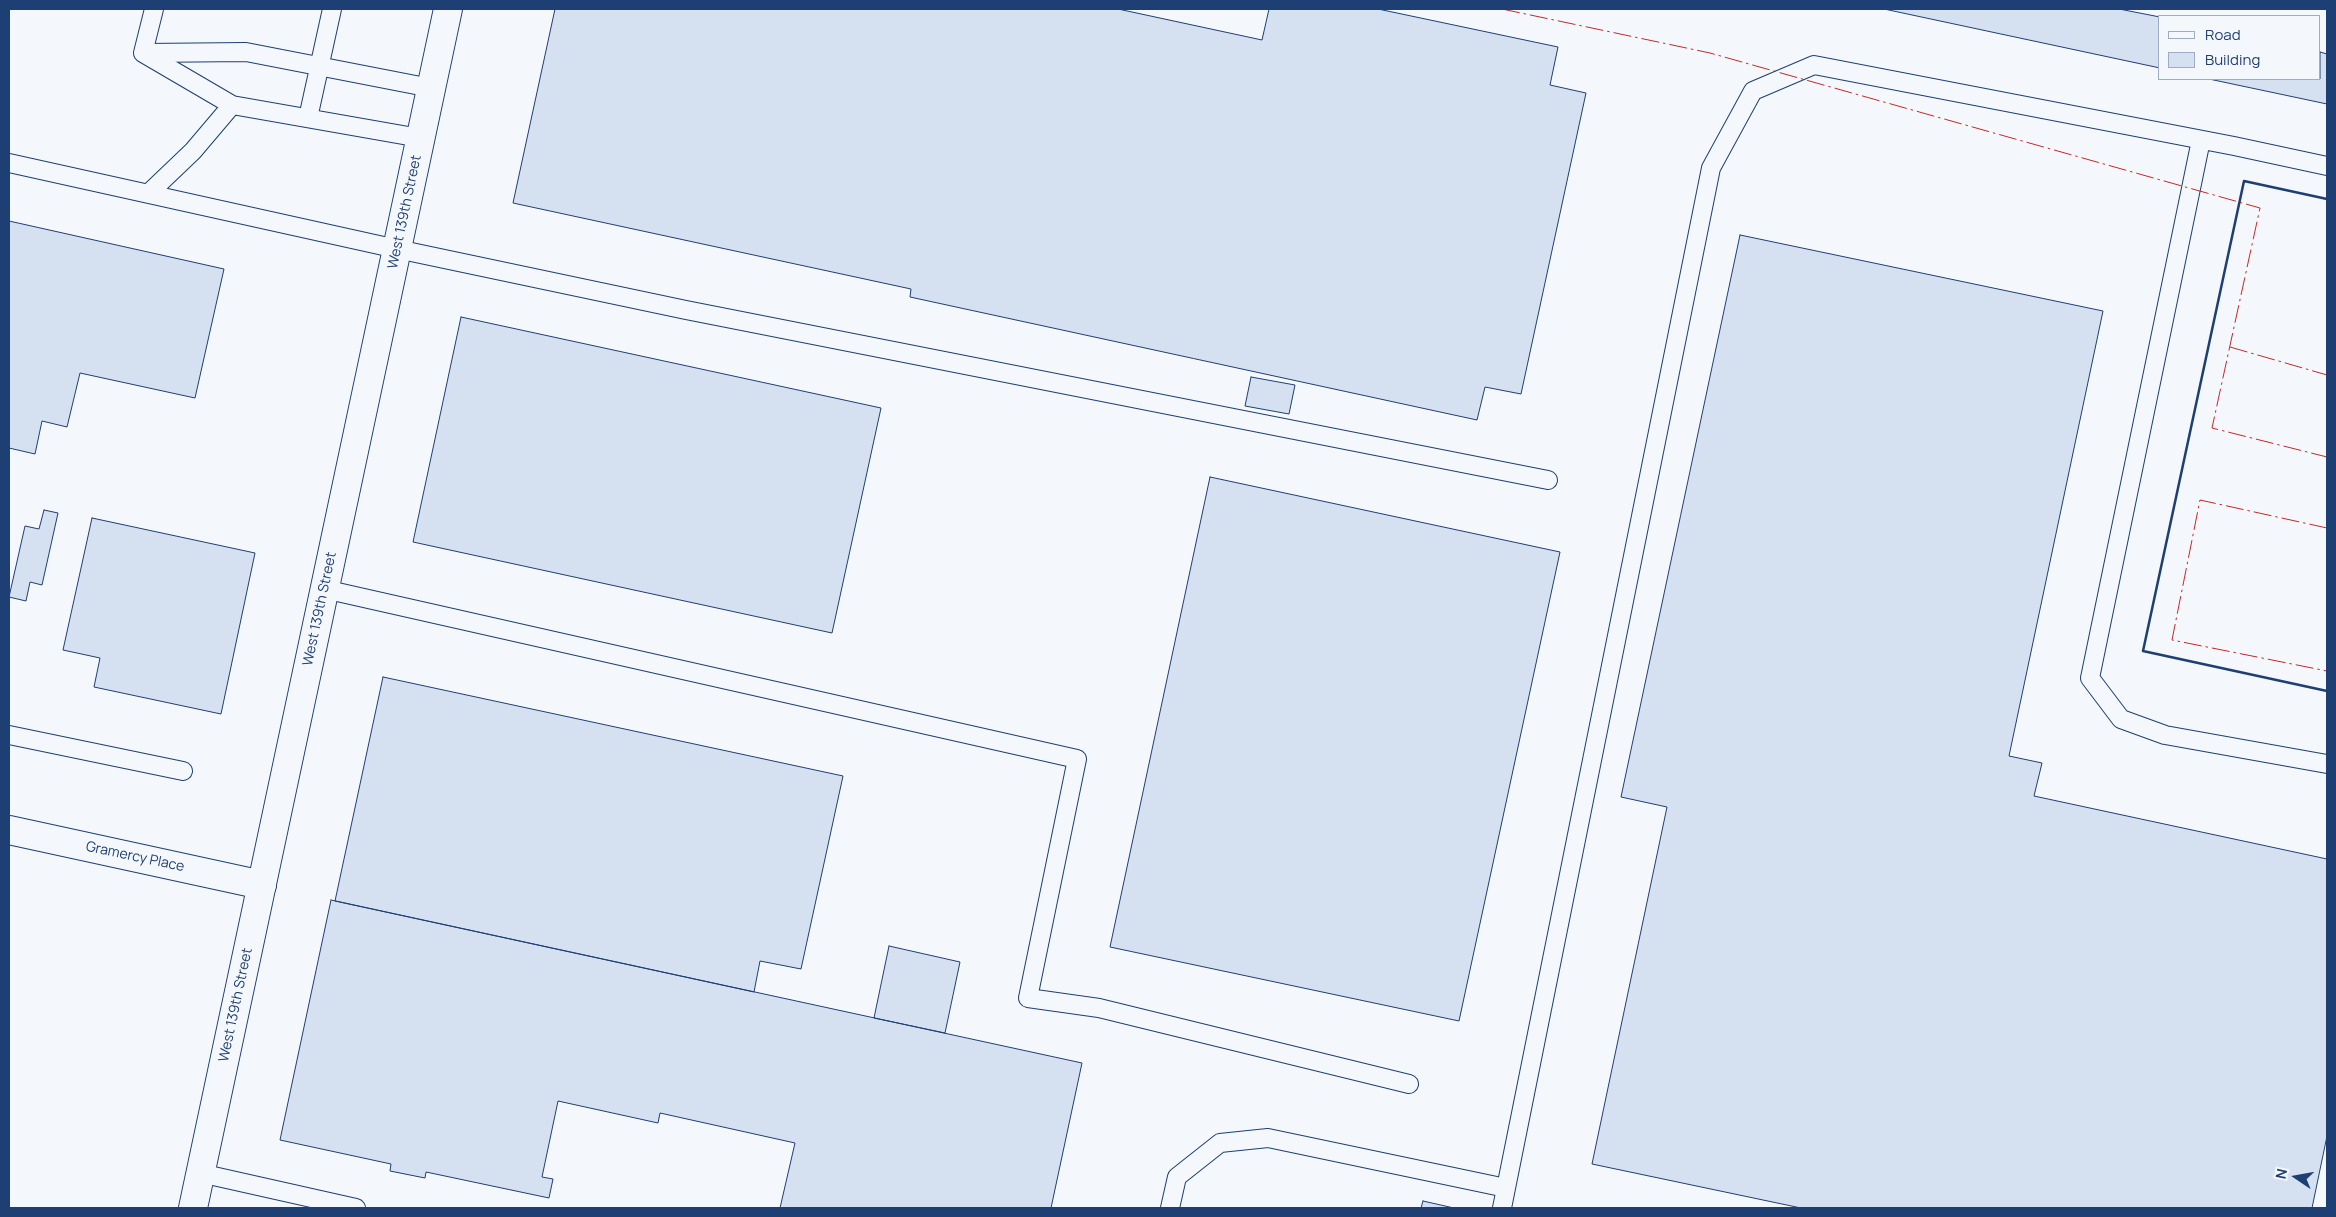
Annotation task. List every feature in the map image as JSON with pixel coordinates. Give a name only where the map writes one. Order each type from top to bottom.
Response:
[{"type":"street","name":"West 139th Street","points":[[193,1208],[448,9]]},
{"type":"street","name":"Gramercy Place","points":[[9,830],[262,885]]},
{"type":"lane","points":[[144,53],[154,9]]},
{"type":"lane","points":[[308,118],[332,9]]},
{"type":"lane","points":[[144,53],[246,52],[431,88]]},
{"type":"lane","points":[[144,53],[232,105],[420,138]]},
{"type":"lane","points":[[1502,1208],[1711,168],[1753,91],[1814,65],[2327,166]]},
{"type":"lane","points":[[148,194],[193,151],[232,105]]},
{"type":"lane","points":[[2201,140],[2090,678],[2122,719],[2164,735],[2327,764]]},
{"type":"lane","points":[[9,163],[397,249],[696,312],[1548,480]]},
{"type":"lane","points":[[324,590],[1077,759],[1028,998],[1099,1008],[1409,1084]]},
{"type":"lane","points":[[9,735],[183,771]]},
{"type":"lane","points":[[1170,1208],[1177,1177],[1220,1143],[1268,1138],[1506,1188]]},
{"type":"lane","points":[[200,1173],[356,1208]]},
{"type":"building","points":[[555,9],[1118,9],[1262,40],[1269,9],[1378,9],[1558,47],[1550,85],[1586,93],[1521,394],[1485,387],[1477,420],[910,297],[911,289],[513,203]]},
{"type":"building","points":[[1884,9],[2119,9],[2158,17],[2158,68]]},
{"type":"building","points":[[2321,52],[2327,54],[2327,104],[2214,80],[2321,80]]},
{"type":"building","points":[[9,221],[224,269],[195,398],[80,373],[67,427],[42,421],[35,454],[9,448]]},
{"type":"building","points":[[1740,235],[2103,311],[2009,756],[2042,763],[2034,796],[2327,859],[2327,1136],[2312,1208],[1801,1208],[1592,1164],[1667,807],[1621,797]]},
{"type":"building","points":[[461,317],[881,408],[832,633],[413,542]]},
{"type":"building","points":[[1251,377],[1295,385],[1289,414],[1245,406]]},
{"type":"building","points":[[1210,477],[1560,552],[1459,1021],[1110,947]]},
{"type":"building","points":[[44,510],[58,513],[42,585],[30,582],[26,601],[9,597],[25,526],[39,529]]},
{"type":"building","points":[[92,518],[255,553],[221,714],[94,687],[100,658],[63,650]]},
{"type":"building","points":[[383,677],[843,776],[801,969],[760,961],[754,992],[335,901]]},
{"type":"building","points":[[331,900],[1082,1063],[1051,1208],[780,1208],[795,1143],[660,1113],[658,1123],[558,1101],[542,1177],[553,1179],[549,1198],[426,1172],[425,1178],[390,1171],[391,1164],[280,1140]]},
{"type":"building","points":[[889,946],[960,962],[945,1033],[874,1018]]},
{"type":"building","points":[[1423,1201],[1454,1208],[1421,1208]]},
{"type":"wall","points":[[2327,199],[2244,181],[2143,651],[2327,691]]},
{"type":"power","points":[[1502,9],[1710,53],[2260,208],[2212,428],[2327,457]]},
{"type":"power","points":[[2230,347],[2327,375]]},
{"type":"power","points":[[2327,528],[2200,500],[2172,640],[2327,671]]}]
